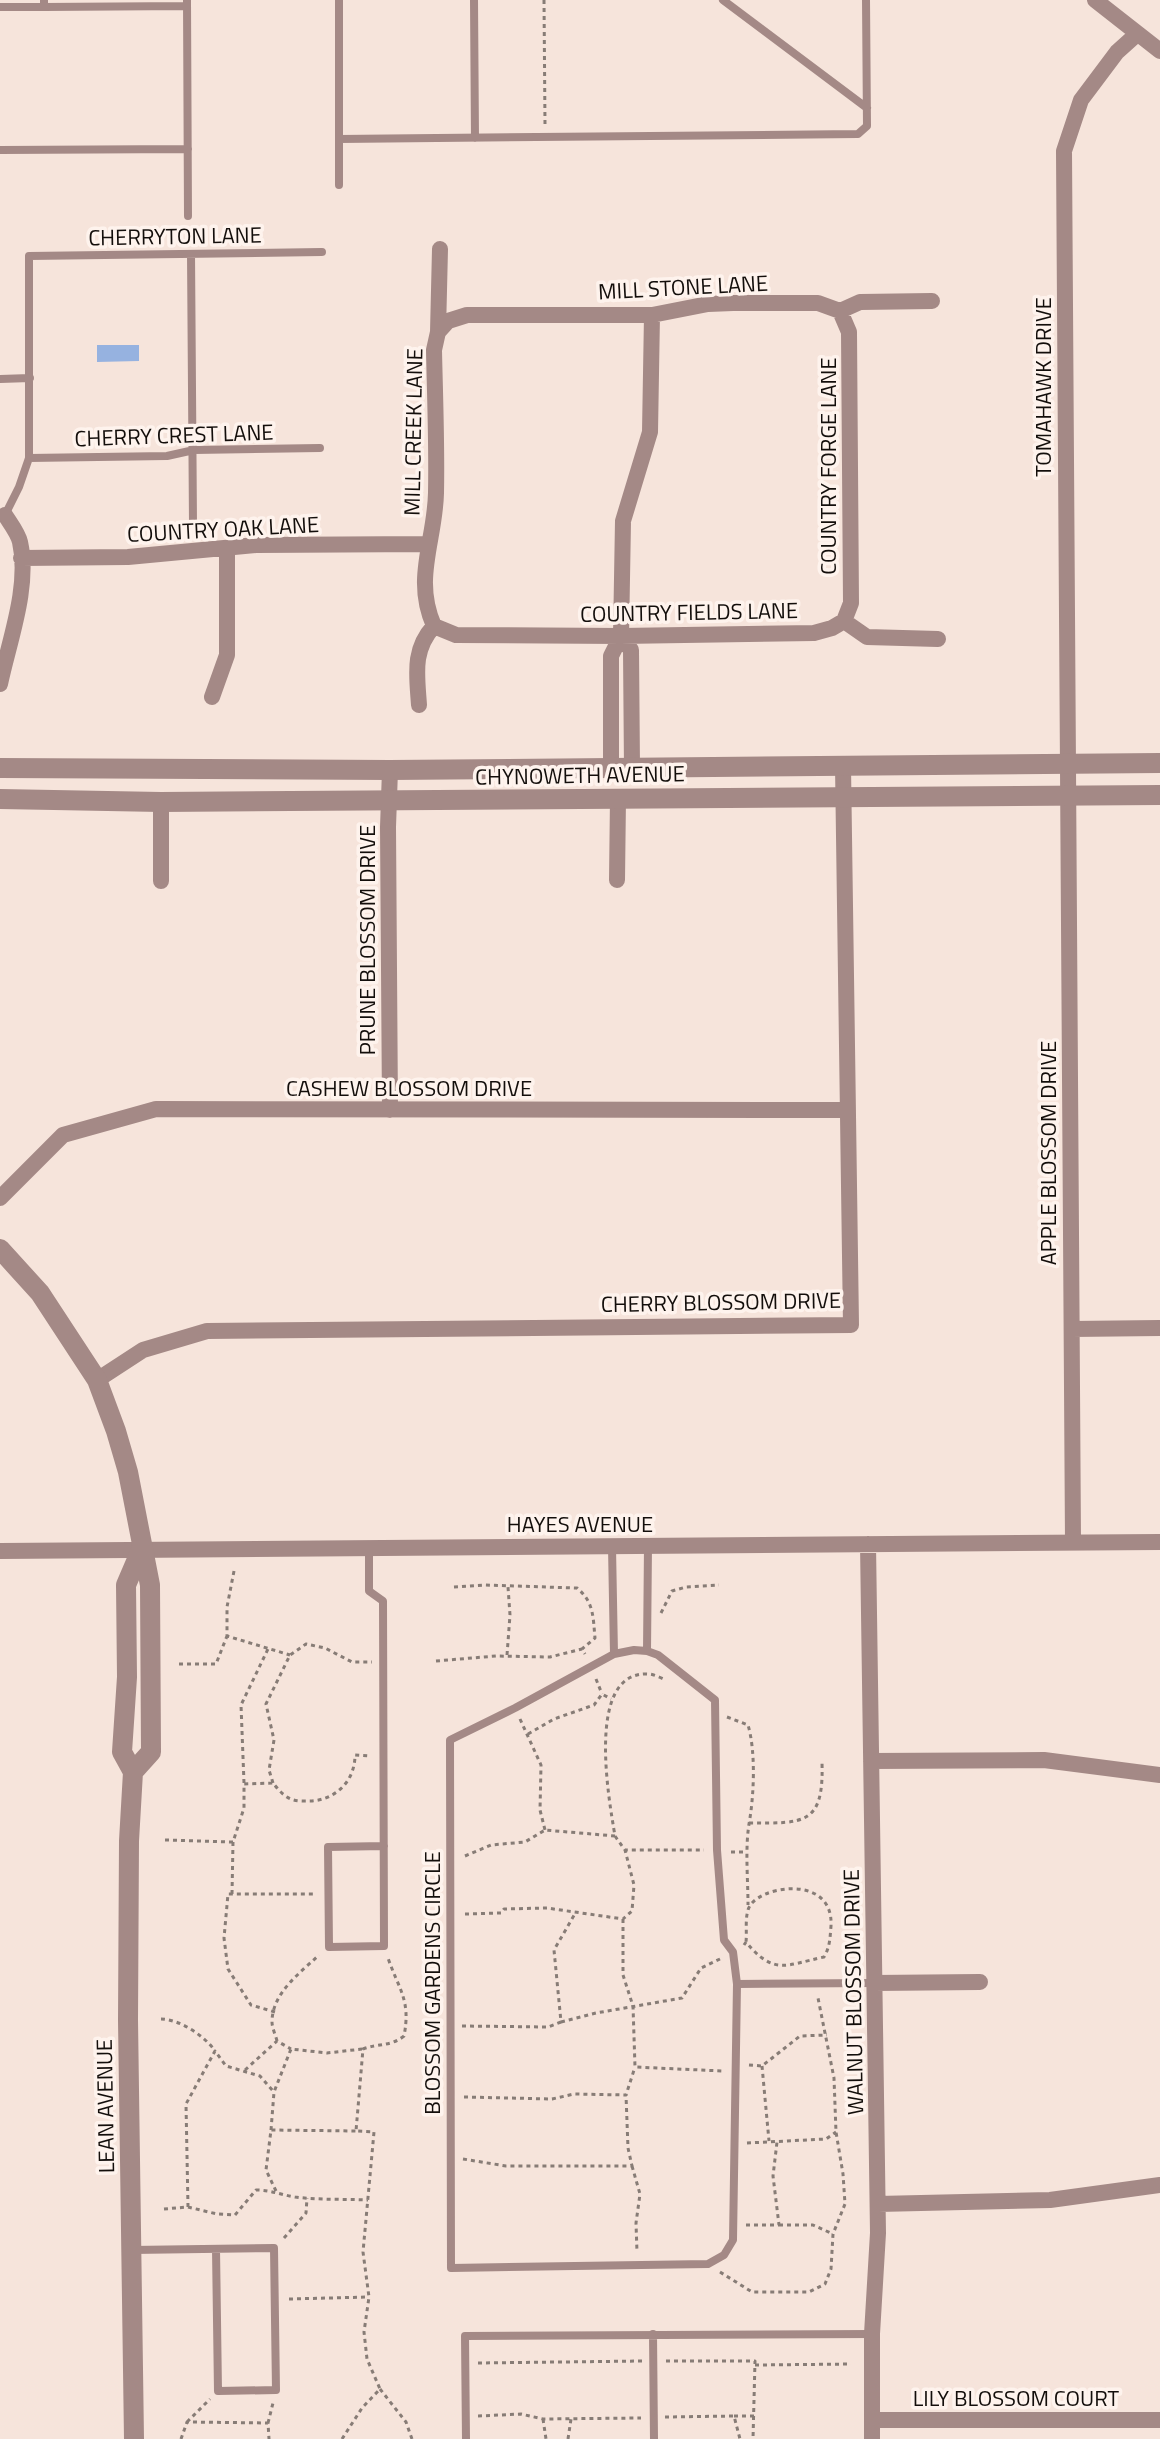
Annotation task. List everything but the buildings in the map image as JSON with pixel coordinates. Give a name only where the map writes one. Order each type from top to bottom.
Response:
[{"type":"street","points":[[1095,0],[1160,51]]},
{"type":"street","name":"TOMAHAWK DRIVE","points":[[1067,763],[1064,151],[1081,100],[1117,52],[1137,34]]},
{"type":"street","name":"MILL CREEK LANE","points":[[434,626],[425,606],[424,566],[436,495],[434,350],[438,332],[440,249]]},
{"type":"street","name":"MILL STONE LANE","points":[[438,332],[448,321],[467,315],[652,315],[708,304],[733,303],[818,303],[840,311],[860,302],[932,301]]},
{"type":"street","name":"COUNTRY FORGE LANE","points":[[840,311],[849,332],[851,603],[844,621]]},
{"type":"street","points":[[622,768],[631,650],[621,636],[623,521],[650,432],[652,315]]},
{"type":"street","points":[[0,684],[19,600],[21,558],[20,541],[5,515]]},
{"type":"street","name":"COUNTRY OAK LANE","points":[[21,558],[128,557],[256,545],[428,544]]},
{"type":"street","points":[[212,697],[227,655],[227,549]]},
{"type":"street","points":[[844,621],[867,637],[938,639]]},
{"type":"street","name":"COUNTRY FIELDS LANE","points":[[434,626],[456,635],[621,636],[814,633],[844,621]]},
{"type":"street","points":[[419,705],[417,654],[425,636],[434,626]]},
{"type":"street","name":"APPLE BLOSSOM DRIVE","points":[[1067,763],[1073,1542]]},
{"type":"street","name":"CHYNOWETH AVENUE","points":[[0,768],[390,770],[1160,763]]},
{"type":"street","name":"CHERRY BLOSSOM DRIVE","points":[[97,1380],[143,1350],[207,1331],[851,1325],[843,766]]},
{"type":"street","name":"PRUNE BLOSSOM DRIVE","points":[[390,770],[390,1110]]},
{"type":"street","name":"CHYNOWETH AVENUE","points":[[0,799],[161,802],[1160,795]]},
{"type":"street","points":[[617,880],[618,798]]},
{"type":"street","points":[[161,802],[161,881]]},
{"type":"street","name":"CASHEW BLOSSOM DRIVE","points":[[0,1198],[63,1135],[156,1109],[848,1110]]},
{"type":"street","name":"LEAN AVENUE","points":[[0,1249],[40,1293],[97,1380],[128,1472],[150,1585],[151,1752],[133,1772]]},
{"type":"street","points":[[1072,1329],[1160,1328]]},
{"type":"street","name":"HAYES AVENUE","points":[[0,1551],[1160,1542]]},
{"type":"street","name":"WALNUT BLOSSOM DRIVE","points":[[868,1544],[878,2204],[872,2334],[872,2439]]},
{"type":"street","name":"LEAN AVENUE","points":[[134,2439],[128,2020],[129,1841],[133,1772],[122,1752],[127,1677],[126,1585],[141,1550]]},
{"type":"street","points":[[871,1761],[1044,1760],[1160,1775]]},
{"type":"street","points":[[874,1983],[980,1982]]},
{"type":"street","points":[[878,2204],[1050,2200],[1160,2185]]},
{"type":"street","name":"LILY BLOSSOM COURT","points":[[872,2420],[1160,2420]]},
{"type":"lane","points":[[339,0],[339,185]]},
{"type":"lane","points":[[474,0],[475,138]]},
{"type":"lane","points":[[723,0],[867,108]]},
{"type":"lane","points":[[339,139],[858,134],[867,126],[866,0]]},
{"type":"lane","points":[[0,7],[44,3],[187,3],[188,216]]},
{"type":"lane","points":[[0,150],[188,149]]},
{"type":"lane","name":"CHERRYTON LANE","points":[[30,378],[29,256],[322,252]]},
{"type":"lane","points":[[191,254],[193,524]]},
{"type":"lane","points":[[0,379],[30,378],[29,458],[5,515]]},
{"type":"lane","name":"CHERRY CREST LANE","points":[[29,458],[167,456],[194,450],[320,448]]},
{"type":"lane","points":[[612,1546],[614,1654]]},
{"type":"lane","points":[[648,1546],[647,1651],[658,1655],[715,1700],[717,1850],[724,1940],[733,1952],[737,1984],[736,2068],[733,2240],[724,2255],[708,2264]]},
{"type":"lane","points":[[369,1548],[369,1591],[383,1601],[383,1756],[384,1846],[384,1946],[329,1947],[328,1847],[384,1846]]},
{"type":"lane","name":"BLOSSOM GARDENS CIRCLE","points":[[647,1651],[614,1654],[450,1740],[451,2268],[708,2264]]},
{"type":"lane","points":[[737,1984],[874,1983]]},
{"type":"lane","points":[[131,2250],[274,2248],[276,2390],[218,2391],[216,2249]]},
{"type":"lane","points":[[653,2334],[654,2439]]},
{"type":"lane","points":[[466,2439],[465,2336],[872,2334]]},
{"type":"path","points":[[544,0],[545,137]]},
{"type":"path","points":[[179,1664],[216,1664],[227,1636],[227,1607],[234,1571]]},
{"type":"path","points":[[656,1622],[672,1591],[719,1585]]},
{"type":"path","points":[[436,1661],[507,1656],[550,1657],[582,1649],[595,1638],[593,1608],[587,1596],[577,1588],[454,1587]]},
{"type":"path","points":[[507,1656],[510,1615],[508,1587]]},
{"type":"path","points":[[227,1636],[290,1655]]},
{"type":"path","points":[[383,1662],[352,1662],[325,1648],[306,1644],[290,1655],[266,1704],[274,1740],[269,1770],[273,1783],[287,1798],[300,1802],[328,1799],[346,1784],[355,1767],[355,1755],[383,1756]]},
{"type":"path","points":[[232,1894],[233,1842],[244,1808],[241,1705],[268,1649]]},
{"type":"path","points":[[582,1649],[602,1694],[611,1699]]},
{"type":"path","points":[[637,2265],[636,2223],[640,2194],[628,2148],[626,2095],[635,2067],[633,2006],[623,1975],[623,1919],[632,1911],[634,1885],[625,1850],[615,1836],[604,1770],[611,1699],[625,1680],[648,1674],[670,1681],[678,1671]]},
{"type":"path","points":[[527,1735],[554,1719],[594,1705],[602,1694]]},
{"type":"path","points":[[515,1708],[541,1765],[540,1810],[545,1830]]},
{"type":"path","points":[[715,1717],[732,1717],[748,1725],[752,1740],[753,1811],[749,1823],[748,1908]]},
{"type":"path","points":[[749,1823],[794,1823],[814,1811],[823,1791],[822,1763]]},
{"type":"path","points":[[244,1784],[273,1783]]},
{"type":"path","points":[[450,1861],[491,1845],[525,1842],[545,1830],[615,1836]]},
{"type":"path","points":[[165,1840],[233,1842]]},
{"type":"path","points":[[625,1850],[748,1852]]},
{"type":"path","points":[[275,2012],[251,2005],[228,1969],[224,1938],[228,1894],[328,1893]]},
{"type":"path","points":[[450,1914],[547,1908],[623,1919]]},
{"type":"path","points":[[450,2026],[548,2027],[561,2022],[554,1950],[576,1912]]},
{"type":"path","points":[[329,1947],[290,1981],[278,2001],[272,2023],[277,2041],[291,2049],[327,2053],[363,2049],[394,2044],[404,2036],[408,2019],[405,1997],[384,1946]]},
{"type":"path","points":[[708,2264],[752,2292],[809,2292],[825,2284],[831,2269],[833,2234],[845,2204],[836,2132],[834,2078],[814,1982]]},
{"type":"path","points":[[161,2019],[168,2019],[208,2040],[226,2066],[260,2076],[274,2092]]},
{"type":"path","points":[[635,2067],[762,2066],[800,2036],[827,2035]]},
{"type":"path","points":[[245,2070],[277,2041]]},
{"type":"path","points":[[276,2191],[266,2170],[274,2092],[291,2049]]},
{"type":"path","points":[[356,2131],[363,2049]]},
{"type":"path","points":[[188,2207],[186,2104],[215,2051]]},
{"type":"path","points":[[762,2066],[769,2143]]},
{"type":"path","points":[[450,2098],[484,2095],[552,2099],[574,2094],[626,2095]]},
{"type":"path","points":[[271,2130],[374,2132],[363,2252],[369,2297],[364,2332],[367,2359],[380,2389],[406,2422],[412,2439]]},
{"type":"path","points":[[735,2144],[826,2139],[836,2132]]},
{"type":"path","points":[[777,2142],[773,2176],[779,2225]]},
{"type":"path","points":[[451,2159],[506,2166],[632,2166]]},
{"type":"path","points":[[164,2209],[188,2207],[235,2215],[256,2190],[307,2198],[368,2200]]},
{"type":"path","points":[[274,2248],[306,2213],[307,2198]]},
{"type":"path","points":[[734,2225],[813,2225],[833,2234]]},
{"type":"path","points":[[275,2300],[369,2297]]},
{"type":"path","points":[[755,2365],[851,2364]]},
{"type":"path","points":[[342,2439],[362,2408],[380,2389]]},
{"type":"path","points":[[269,2439],[268,2423],[276,2390]]},
{"type":"path","points":[[181,2439],[187,2422],[218,2391]]},
{"type":"path","points":[[466,2416],[521,2414],[543,2419],[754,2416]]},
{"type":"path","points":[[734,2416],[740,2439]]},
{"type":"path","points":[[543,2419],[546,2439]]},
{"type":"path","points":[[568,2439],[571,2419]]},
{"type":"path","points":[[187,2422],[268,2423]]},
{"type":"water","points":[[97,345],[139,345],[139,361],[97,362]]}]
